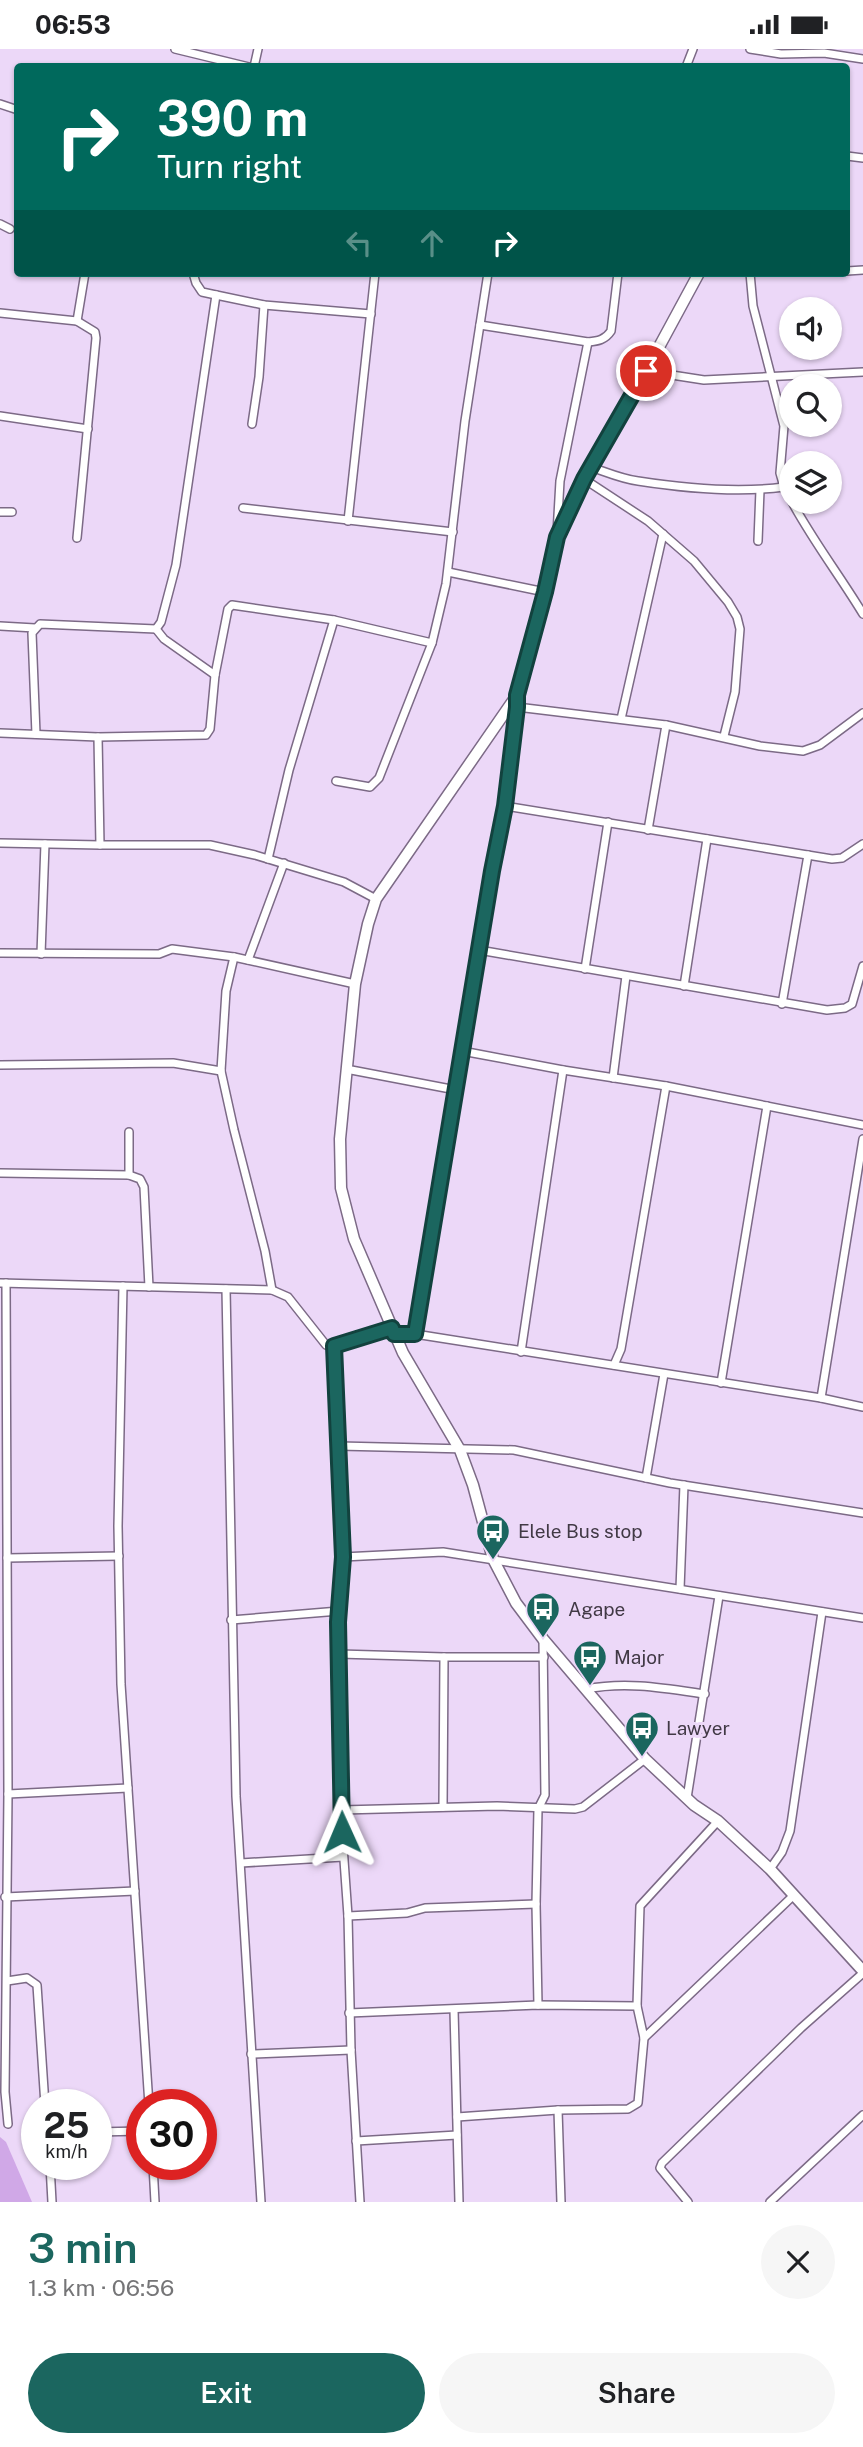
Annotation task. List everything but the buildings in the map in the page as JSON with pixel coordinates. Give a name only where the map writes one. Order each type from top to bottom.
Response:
[{"type":"street","points":[[174,49],[232,63]]},
{"type":"street","points":[[750,49],[781,54],[824,53],[863,59]]},
{"type":"street","points":[[0,224],[10,229]]},
{"type":"street","points":[[77,321],[84,277]]},
{"type":"street","points":[[194,277],[202,292],[216,295],[264,305],[371,314]]},
{"type":"street","points":[[348,521],[375,277]]},
{"type":"street","points":[[336,781],[370,787],[379,778],[432,643],[448,572],[465,421],[487,277]]},
{"type":"street","points":[[480,324],[587,342],[607,337],[611,331],[618,277]]},
{"type":"street","points":[[557,537],[584,479],[697,277]]},
{"type":"street","points":[[750,277],[753,306],[784,426],[782,451]]},
{"type":"street","points":[[156,629],[176,565],[216,295]]},
{"type":"street","points":[[253,423],[264,305]]},
{"type":"street","points":[[0,313],[77,321],[95,332],[77,538]]},
{"type":"street","points":[[415,1334],[505,806],[517,695],[557,537],[560,481],[587,342]]},
{"type":"street","points":[[646,371],[704,380],[863,373]]},
{"type":"street","points":[[0,416],[88,429]]},
{"type":"street","points":[[591,467],[635,481],[760,490],[779,488]]},
{"type":"street","points":[[584,479],[648,521],[694,561],[737,617],[740,629],[735,692],[724,736]]},
{"type":"street","points":[[758,541],[760,490]]},
{"type":"street","points":[[243,508],[453,531]]},
{"type":"street","points":[[0,512],[12,512]]},
{"type":"street","points":[[799,514],[863,614]]},
{"type":"street","points":[[621,719],[663,534]]},
{"type":"street","points":[[448,572],[545,592]]},
{"type":"street","points":[[0,733],[98,737],[206,734],[210,729],[215,675],[228,609],[232,605],[334,620],[432,643]]},
{"type":"street","points":[[268,859],[289,770],[334,620]]},
{"type":"street","points":[[36,734],[32,633],[35,628],[40,624],[156,629]]},
{"type":"street","points":[[0,626],[35,628]]},
{"type":"street","points":[[156,629],[163,639],[215,675]]},
{"type":"street","points":[[517,695],[376,899],[355,984],[340,1139],[341,1188],[354,1240],[410,1367],[460,1450],[473,1485],[493,1559],[516,1603],[543,1639],[645,1759],[694,1805],[718,1821],[770,1869],[863,1972],[801,2028],[662,2163],[660,2168],[688,2202]]},
{"type":"street","points":[[517,707],[666,725],[760,746],[811,750],[863,713]]},
{"type":"street","points":[[648,830],[666,725]]},
{"type":"street","points":[[98,737],[100,845]]},
{"type":"street","points":[[505,806],[832,859],[842,858],[863,844]]},
{"type":"street","points":[[585,969],[608,823]]},
{"type":"street","points":[[684,986],[707,839]]},
{"type":"street","points":[[0,843],[210,845],[284,863],[344,882],[376,899]]},
{"type":"street","points":[[41,954],[45,844]]},
{"type":"street","points":[[782,1004],[808,856]]},
{"type":"street","points":[[248,960],[284,863]]},
{"type":"street","points":[[0,953],[159,954],[172,949],[234,957],[355,984]]},
{"type":"street","points":[[479,950],[827,1010],[849,1007],[856,993],[863,966]]},
{"type":"street","points":[[234,957],[226,991],[221,1071],[272,1290]]},
{"type":"street","points":[[613,1078],[626,976]]},
{"type":"street","points":[[462,1051],[666,1086],[863,1125]]},
{"type":"street","points":[[0,1065],[173,1063],[221,1071]]},
{"type":"street","points":[[346,1069],[456,1090]]},
{"type":"street","points":[[521,1352],[563,1070]]},
{"type":"street","points":[[614,1365],[621,1349],[666,1086]]},
{"type":"street","points":[[721,1383],[767,1106]]},
{"type":"street","points":[[129,1132],[129,1175]]},
{"type":"street","points":[[821,1398],[863,1139]]},
{"type":"street","points":[[0,1173],[129,1175],[141,1178],[149,1287]]},
{"type":"street","points":[[8,2123],[5,2092],[7,1981],[3,1870],[8,1794],[3,1579],[7,1558],[3,1283],[272,1290],[288,1297],[320,1341],[326,1345],[334,1346],[393,1331],[821,1398],[863,1407]]},
{"type":"street","points":[[123,1286],[119,1556],[121,1684],[148,2089]]},
{"type":"street","points":[[226,1289],[236,1796],[261,2202]]},
{"type":"street","points":[[334,1346],[343,1557],[339,1611],[343,1857],[360,2202]]},
{"type":"street","points":[[621,1349],[628,1367]]},
{"type":"street","points":[[646,1478],[664,1374]]},
{"type":"street","points":[[339,1446],[514,1450],[684,1485],[863,1513]]},
{"type":"street","points":[[680,1589],[684,1485]]},
{"type":"street","points":[[343,1557],[443,1552],[863,1618]]},
{"type":"street","points":[[7,1558],[119,1556]]},
{"type":"street","points":[[687,1798],[719,1596]]},
{"type":"street","points":[[231,1620],[339,1611]]},
{"type":"street","points":[[770,1869],[782,1852],[790,1831],[822,1612]]},
{"type":"street","points":[[538,2005],[538,1809],[545,1795],[543,1639]]},
{"type":"street","points":[[339,1654],[544,1657]]},
{"type":"street","points":[[443,1807],[444,1657]]},
{"type":"street","points":[[586,1689],[633,1683],[705,1693]]},
{"type":"street","points":[[342,1810],[443,1807],[575,1809],[583,1807],[645,1759]]},
{"type":"street","points":[[8,1794],[128,1788]]},
{"type":"street","points":[[457,2117],[558,2110],[628,2109],[638,2103],[644,2038],[637,2006],[640,1906],[718,1821]]},
{"type":"street","points":[[241,1863],[343,1857]]},
{"type":"street","points":[[5,1897],[135,1891]]},
{"type":"street","points":[[644,2038],[794,1895]]},
{"type":"street","points":[[348,1916],[407,1913],[425,1908],[536,1904]]},
{"type":"street","points":[[7,1981],[27,1977],[37,1985],[44,2089]]},
{"type":"street","points":[[349,2013],[538,2005],[637,2006]]},
{"type":"street","points":[[454,2010],[459,2202]]},
{"type":"street","points":[[251,2054],[351,2050]]},
{"type":"street","points":[[558,2110],[561,2202]]},
{"type":"street","points":[[770,2202],[863,2115]]},
{"type":"street","points":[[356,2141],[457,2135]]},
{"type":"street","points":[[51,2180],[52,2202]]},
{"type":"street","points":[[154,2180],[155,2202]]},
{"type":"shaded area","points":[[0,2137],[6,2142],[32,2202],[0,2202]]},
{"type":"place","name":"Elele Bus stop","points":[[493,1561]]},
{"type":"place","name":"Agape","points":[[543,1639]]},
{"type":"place","name":"Major","points":[[590,1687]]},
{"type":"place","name":"Lawyer","points":[[642,1758]]},
{"type":"route","points":[[342,1832],[338,1622],[343,1557],[334,1346],[392,1328],[394,1334],[415,1334],[505,806],[517,695],[557,537],[584,479],[646,371]]}]
